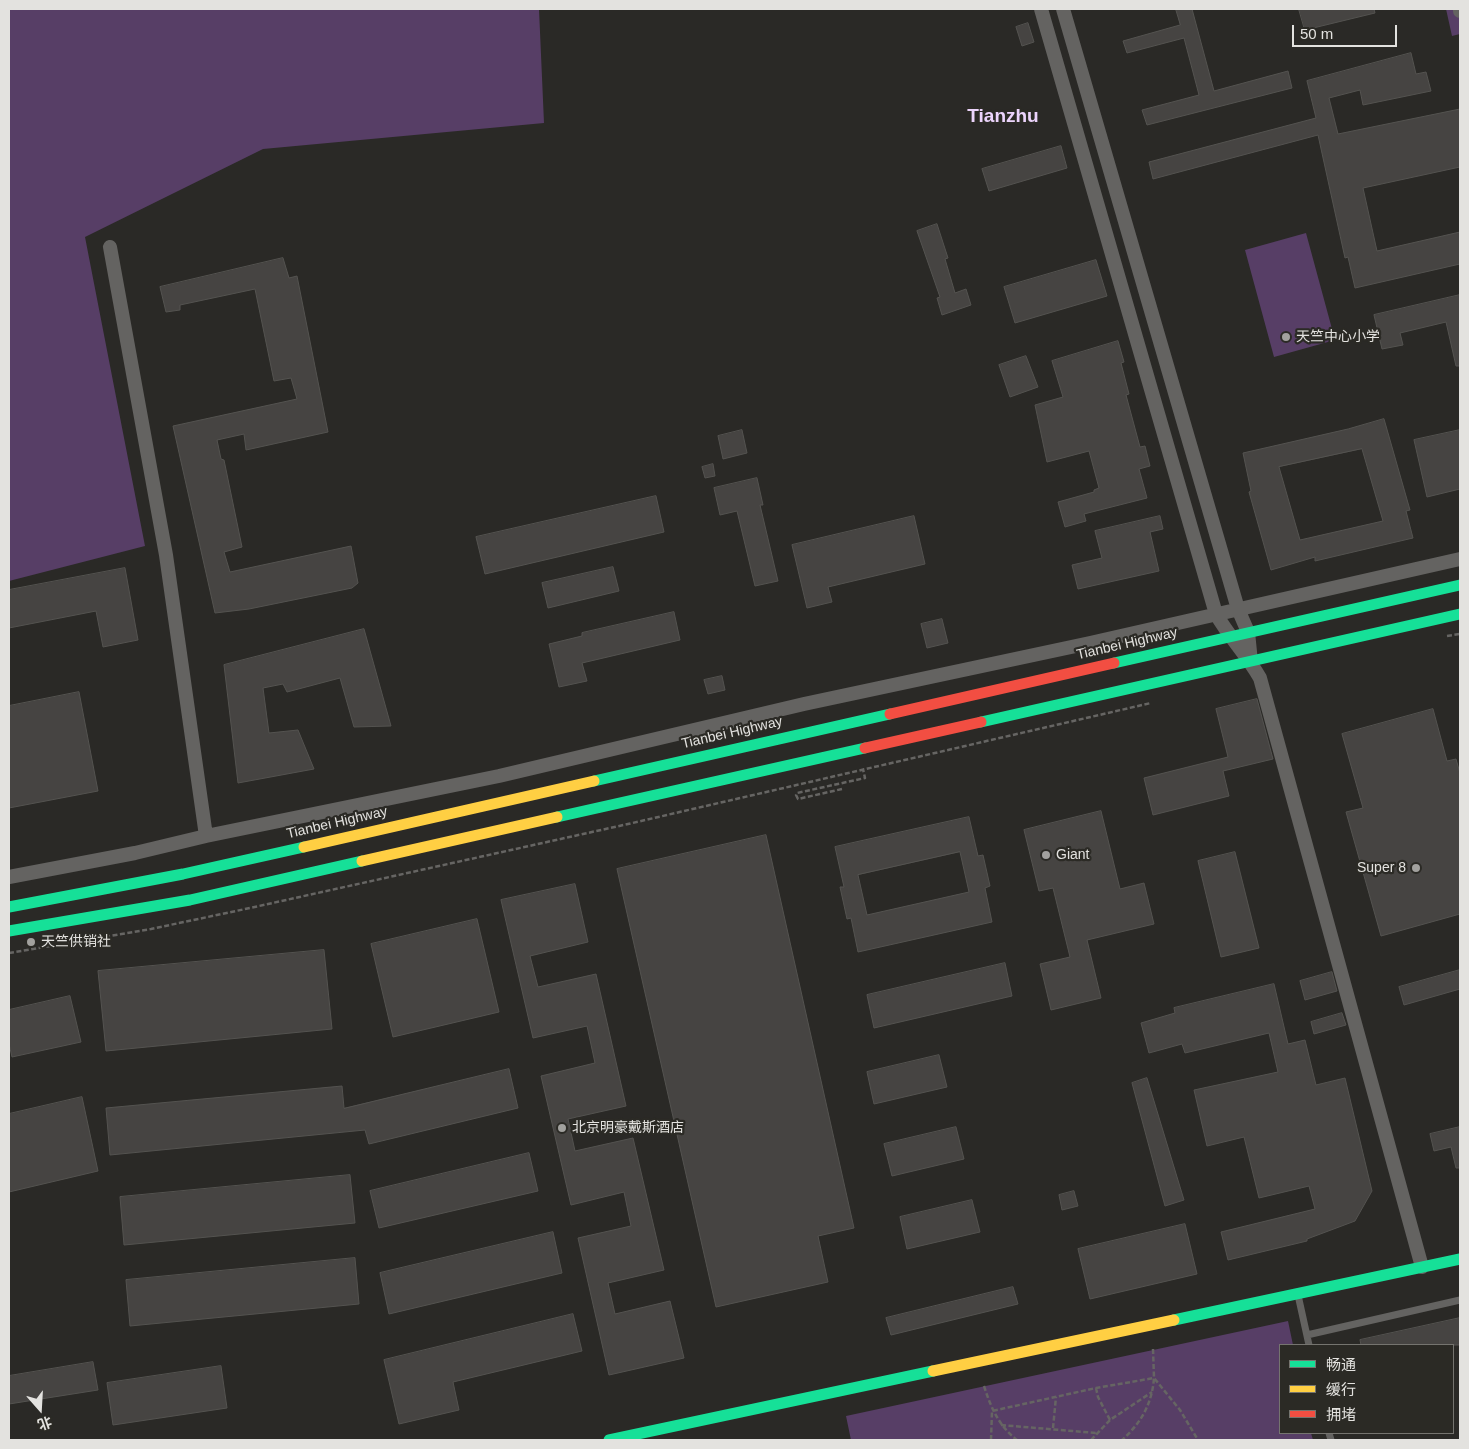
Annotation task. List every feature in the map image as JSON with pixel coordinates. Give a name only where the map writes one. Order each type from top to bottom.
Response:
[{"type":"main road","name":"Tianbei Highway","points":[[9,907],[183,874],[1460,585]]},
{"type":"main road","points":[[9,931],[190,900],[1460,614]]},
{"type":"main road","points":[[609,1440],[1297,1292],[1460,1259]]},
{"type":"street","points":[[1041,9],[1216,614],[1229,636],[1251,662],[1260,678],[1422,1267]]},
{"type":"street","points":[[1063,9],[1238,609],[1248,632],[1251,662]]},
{"type":"street","points":[[110,246],[166,555],[206,836]]},
{"type":"street","points":[[9,877],[135,853],[206,836],[499,776],[804,704],[1090,643],[1460,559]]},
{"type":"lane","points":[[1297,1292],[1309,1344]]},
{"type":"lane","points":[[1307,1335],[1460,1300]]},
{"type":"path","points":[[9,953],[151,929],[260,906],[685,811],[1153,702]]},
{"type":"path","points":[[1122,1440],[1137,1426],[1153,1391],[1153,1349]]},
{"type":"path","points":[[992,1411],[1096,1388],[1154,1378]]},
{"type":"path","points":[[1154,1378],[1180,1410],[1198,1440]]},
{"type":"path","points":[[984,1386],[992,1411],[1001,1425],[1018,1440]]},
{"type":"path","points":[[1096,1388],[1098,1398],[1110,1420]]},
{"type":"path","points":[[1091,1440],[1110,1420],[1153,1391]]},
{"type":"path","points":[[1053,1428],[1056,1397]]},
{"type":"path","points":[[991,1440],[992,1411]]},
{"type":"path","points":[[1001,1425],[1053,1428],[1096,1434]]},
{"type":"shaded area","points":[[9,9],[539,9],[544,123],[263,149],[85,237],[145,546],[9,581]]},
{"type":"shaded area","points":[[1446,9],[1460,9],[1460,34],[1452,36]]},
{"type":"shaded area","points":[[1306,233],[1335,340],[1274,357],[1245,250]]},
{"type":"shaded area","points":[[1288,1321],[1293,1344],[1279,1344],[1279,1434],[1311,1434],[1313,1440],[851,1440],[846,1416]]},
{"type":"building","points":[[1176,9],[1192,9],[1214,91],[1288,71],[1292,88],[1147,125],[1142,110],[1199,95],[1184,38],[1127,53],[1123,41],[1180,25]]},
{"type":"building","points":[[1299,9],[1374,9],[1375,13],[1305,30]]},
{"type":"building","points":[[1028,23],[1034,42],[1022,46],[1016,27]]},
{"type":"building","points":[[1411,53],[1416,74],[1426,72],[1431,91],[1363,105],[1360,90],[1329,98],[1338,134],[1460,109],[1460,167],[1363,188],[1377,251],[1460,232],[1460,264],[1355,288],[1348,257],[1345,258],[1318,135],[1153,179],[1149,162],[1316,118],[1307,81]]},
{"type":"building","points":[[1061,146],[1067,168],[989,191],[982,169]]},
{"type":"building","points":[[937,224],[948,258],[945,259],[955,293],[966,289],[971,305],[942,315],[937,298],[940,297],[917,231]]},
{"type":"building","points":[[283,258],[289,278],[297,276],[328,432],[246,450],[244,434],[217,440],[221,459],[224,460],[242,547],[224,552],[230,572],[351,546],[358,583],[352,588],[249,609],[215,613],[173,426],[297,399],[291,378],[274,381],[255,289],[180,305],[180,310],[166,312],[160,287]]},
{"type":"building","points":[[1096,260],[1107,296],[1015,323],[1004,287]]},
{"type":"building","points":[[1460,295],[1460,366],[1456,366],[1446,322],[1400,333],[1403,345],[1382,349],[1374,315]]},
{"type":"building","points":[[1118,341],[1124,362],[1121,363],[1129,394],[1126,395],[1140,447],[1145,446],[1150,466],[1139,469],[1147,498],[1084,514],[1086,521],[1065,527],[1058,502],[1094,492],[1094,490],[1099,488],[1089,451],[1047,462],[1035,405],[1063,397],[1052,361]]},
{"type":"building","points":[[1026,356],[1038,387],[1010,397],[999,365]]},
{"type":"building","points":[[1384,419],[1410,510],[1406,511],[1413,538],[1315,561],[1315,557],[1271,570],[1249,492],[1251,491],[1243,453]],"holes":[[[1362,449],[1383,521],[1300,540],[1279,467]]]},
{"type":"building","points":[[742,430],[747,453],[723,459],[718,436]]},
{"type":"building","points":[[1460,430],[1460,489],[1427,497],[1414,440]]},
{"type":"building","points":[[713,464],[715,476],[705,478],[702,467]]},
{"type":"building","points":[[757,478],[763,505],[760,505],[778,581],[755,586],[737,511],[720,515],[714,488]]},
{"type":"building","points":[[656,496],[664,532],[485,574],[476,537]]},
{"type":"building","points":[[914,516],[925,564],[828,587],[832,602],[807,608],[792,545]]},
{"type":"building","points":[[1160,516],[1163,529],[1150,532],[1159,571],[1078,589],[1072,565],[1102,558],[1095,531]]},
{"type":"building","points":[[613,567],[619,591],[548,608],[542,583]]},
{"type":"building","points":[[125,568],[138,640],[103,647],[96,611],[9,628],[9,590]]},
{"type":"building","points":[[674,612],[680,640],[582,663],[587,681],[559,687],[549,644],[582,636],[582,633]]},
{"type":"building","points":[[942,619],[948,643],[927,648],[921,624]]},
{"type":"building","points":[[364,629],[391,726],[354,727],[340,678],[287,692],[283,684],[263,688],[269,733],[298,730],[314,769],[238,783],[224,665]]},
{"type":"building","points":[[722,676],[725,690],[708,694],[704,680]]},
{"type":"building","points":[[79,692],[98,791],[9,808],[9,706]]},
{"type":"building","points":[[1257,699],[1273,759],[1223,771],[1229,796],[1153,815],[1144,778],[1228,757],[1216,709]]},
{"type":"building","points":[[1433,709],[1447,761],[1456,759],[1460,773],[1460,914],[1381,936],[1346,812],[1363,808],[1342,734]]},
{"type":"building","points":[[1101,811],[1120,889],[1144,883],[1154,924],[1087,940],[1101,998],[1051,1010],[1040,964],[1070,957],[1053,888],[1039,891],[1024,830]]},
{"type":"building","points":[[969,817],[978,856],[983,855],[990,886],[985,888],[992,922],[858,952],[851,918],[847,919],[840,887],[844,887],[835,847]],"holes":[[[960,852],[969,892],[867,915],[858,875]]]},
{"type":"building","points":[[766,835],[854,1228],[818,1236],[828,1282],[716,1307],[617,869]]},
{"type":"building","points":[[1235,852],[1259,948],[1221,957],[1198,861]]},
{"type":"building","name":"北京明豪戴斯酒店","points":[[575,884],[588,942],[530,956],[538,987],[596,974],[626,1106],[568,1119],[575,1151],[633,1138],[664,1270],[608,1283],[615,1314],[670,1301],[684,1358],[609,1375],[578,1238],[631,1226],[624,1192],[571,1205],[541,1076],[595,1063],[587,1026],[533,1038],[501,900]]},
{"type":"building","points":[[477,919],[499,1012],[393,1037],[371,944]]},
{"type":"building","points":[[324,950],[332,1029],[106,1051],[98,971]]},
{"type":"building","points":[[1005,963],[1012,996],[874,1028],[867,995]]},
{"type":"building","points":[[1460,970],[1460,989],[1404,1005],[1399,987]]},
{"type":"building","points":[[1332,972],[1337,991],[1305,1000],[1300,981]]},
{"type":"building","points":[[1274,984],[1288,1044],[1305,1040],[1316,1085],[1345,1078],[1372,1191],[1355,1221],[1307,1239],[1307,1241],[1228,1260],[1221,1232],[1315,1209],[1309,1186],[1259,1198],[1244,1137],[1207,1146],[1194,1090],[1278,1072],[1269,1033],[1185,1053],[1182,1044],[1149,1053],[1141,1023],[1175,1013],[1174,1008]]},
{"type":"building","points":[[70,996],[81,1042],[12,1057],[9,1044],[9,1010]]},
{"type":"building","points":[[1342,1013],[1346,1025],[1314,1034],[1311,1022]]},
{"type":"building","points":[[939,1055],[947,1087],[874,1104],[867,1072]]},
{"type":"building","points":[[509,1069],[518,1108],[369,1144],[365,1130],[110,1155],[106,1108],[342,1086],[344,1108]]},
{"type":"building","points":[[1147,1078],[1184,1200],[1165,1206],[1132,1083]]},
{"type":"building","points":[[82,1097],[98,1171],[9,1192],[9,1114]]},
{"type":"building","points":[[956,1127],[964,1159],[892,1176],[884,1144]]},
{"type":"building","points":[[1460,1127],[1460,1168],[1456,1168],[1451,1147],[1434,1151],[1430,1134]]},
{"type":"building","points":[[529,1153],[538,1191],[379,1228],[370,1191]]},
{"type":"building","points":[[350,1175],[355,1223],[124,1245],[120,1197]]},
{"type":"building","points":[[1074,1191],[1078,1206],[1062,1210],[1059,1195]]},
{"type":"building","points":[[972,1200],[980,1232],[907,1249],[900,1217]]},
{"type":"building","points":[[1185,1224],[1197,1274],[1090,1299],[1078,1249]]},
{"type":"building","points":[[553,1232],[562,1273],[389,1314],[380,1273]]},
{"type":"building","points":[[355,1258],[359,1304],[130,1326],[126,1280]]},
{"type":"building","points":[[1013,1287],[1018,1304],[891,1335],[886,1318]]},
{"type":"building","points":[[573,1314],[582,1351],[453,1382],[459,1410],[399,1424],[384,1360]]},
{"type":"building","points":[[1460,1318],[1460,1345],[1361,1344],[1360,1340]]},
{"type":"building","points":[[93,1362],[98,1390],[9,1404],[9,1376]]},
{"type":"building","points":[[221,1366],[227,1408],[113,1425],[107,1383]]},
{"type":"traffic: fast","points":[[1114,663],[1460,585]]},
{"type":"traffic: fast","points":[[981,722],[1460,614]]},
{"type":"traffic: fast","points":[[594,781],[890,714]]},
{"type":"traffic: fast","points":[[557,817],[865,748]]},
{"type":"traffic: fast","points":[[9,907],[183,874],[304,847]]},
{"type":"traffic: fast","points":[[9,931],[190,900],[362,861]]},
{"type":"traffic: fast","points":[[1174,1320],[1460,1259]]},
{"type":"traffic: fast","points":[[609,1440],[933,1371]]},
{"type":"traffic: slow","points":[[304,847],[594,781]]},
{"type":"traffic: slow","points":[[362,861],[557,817]]},
{"type":"traffic: slow","points":[[933,1371],[1174,1320]]},
{"type":"traffic: jam","points":[[890,714],[1114,663]]},
{"type":"traffic: jam","points":[[865,748],[981,722]]},
{"type":"place","name":"天竺中心小学","points":[[1286,337]]},
{"type":"place","name":"Giant","points":[[1046,855]]},
{"type":"place","name":"Super 8","points":[[1416,868]]},
{"type":"place","name":"天竺供销社","points":[[31,942]]},
{"type":"place","name":"北京明豪戴斯酒店","points":[[562,1128]]},
{"type":"district","name":"Tianzhu","points":[[1003,117]]}]
